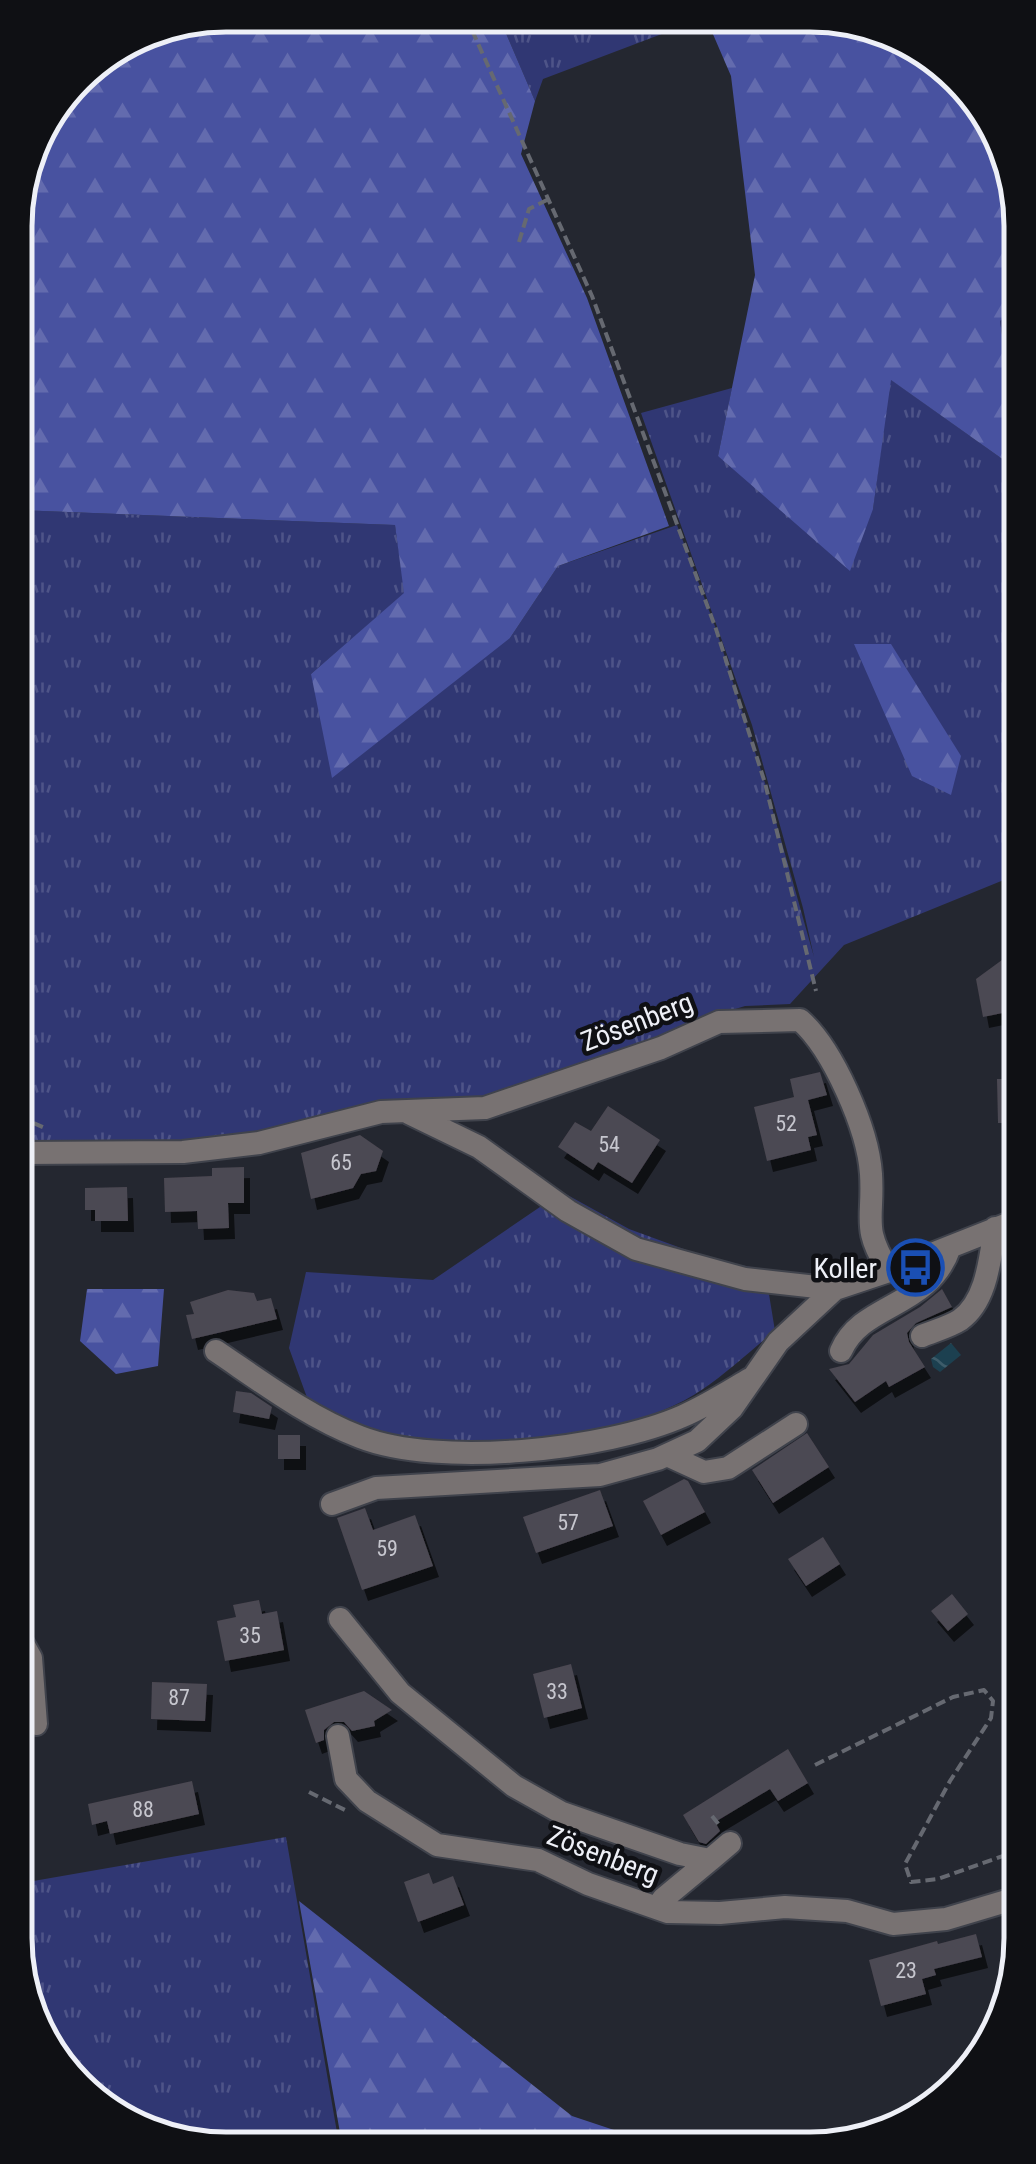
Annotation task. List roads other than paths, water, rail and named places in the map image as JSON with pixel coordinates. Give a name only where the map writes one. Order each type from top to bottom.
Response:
[{"type":"street","name":"Zösenberg","points":[[32,1153],[182,1152],[259,1143],[381,1112],[485,1108],[661,1048],[719,1022],[800,1020],[813,1031],[838,1072],[861,1133],[871,1172],[871,1238],[889,1271]]},
{"type":"street","points":[[479,1147],[485,1108]]},
{"type":"street","points":[[406,1112],[479,1147],[568,1212],[636,1250],[745,1278],[836,1289]]},
{"type":"street","points":[[332,1504],[376,1488],[600,1475],[667,1455],[697,1441],[732,1408],[778,1342],[836,1289],[1003,1225]]},
{"type":"street","points":[[922,1336],[960,1320],[976,1304],[988,1270],[994,1228]]},
{"type":"street","points":[[841,1351],[849,1333],[922,1290],[943,1268],[950,1247]]},
{"type":"street","points":[[216,1351],[310,1413],[363,1438],[431,1452],[588,1445],[682,1417],[753,1378]]},
{"type":"street","points":[[667,1455],[704,1472],[728,1468],[796,1424]]},
{"type":"street","name":"Zösenberg","points":[[340,1619],[400,1692],[514,1786],[562,1813],[680,1854],[710,1860]]},
{"type":"street","points":[[32,1673],[36,1724]]},
{"type":"street","name":"Zösenberg","points":[[338,1736],[346,1779],[366,1801],[438,1845],[538,1860],[588,1884],[664,1910],[692,1913],[785,1907],[831,1910],[893,1924],[946,1918],[1003,1902]]},
{"type":"street","points":[[664,1910],[662,1900],[730,1843]]},
{"type":"water","points":[[951,1343],[961,1355],[940,1372],[931,1359]]},
{"type":"place","name":"Koller","points":[[916,1268]]}]
